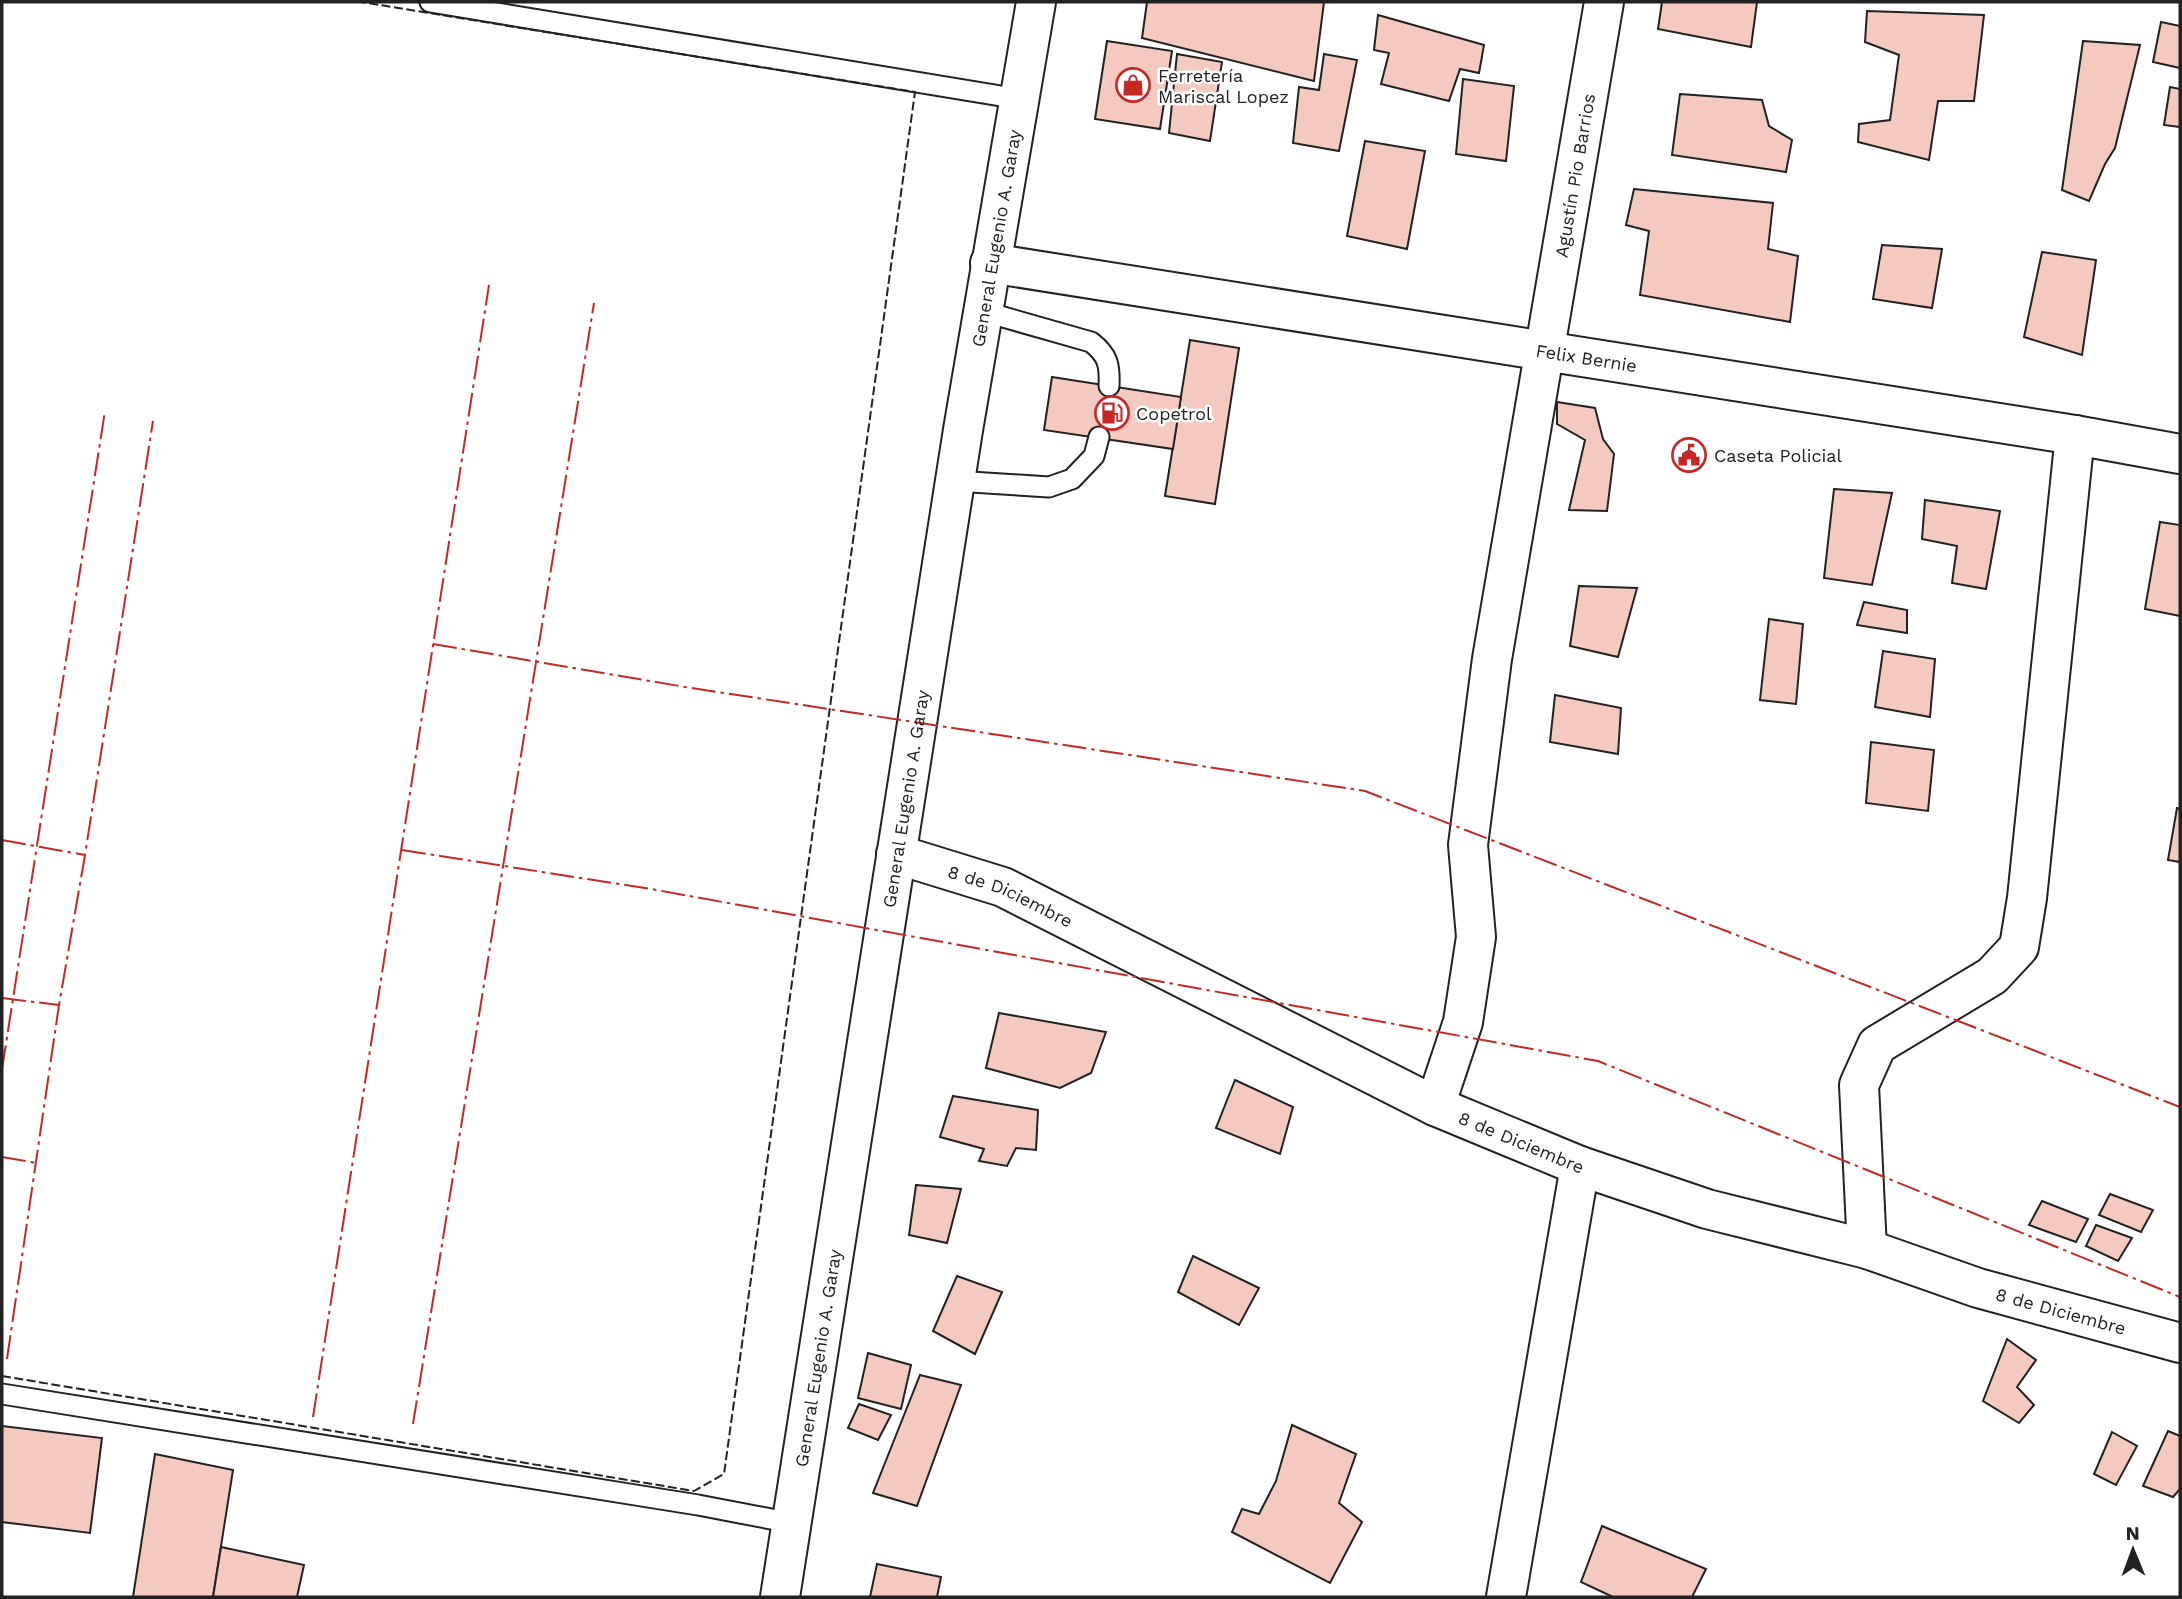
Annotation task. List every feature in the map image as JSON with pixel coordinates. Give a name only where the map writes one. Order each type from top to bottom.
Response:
[{"type":"street","name":"General Eugenio A. Garay","points":[[780,1597],[982,311],[1036,2]]},
{"type":"street","name":"Agustín Pio Barrios","points":[[1435,1106],[1463,1022],[1476,937],[1468,845],[1492,659],[1604,2]]},
{"type":"street","name":"Felix Bernie","points":[[990,263],[2075,435],[2180,454]]},
{"type":"street","points":[[1867,1249],[1859,1084],[1877,1045],[1992,976],[2019,947],[2027,898],[2075,435]]},
{"type":"street","name":"8 de Diciembre","points":[[895,854],[1003,887],[1435,1106],[1580,1166],[1707,1209],[1867,1249],[1978,1288],[2180,1343]]},
{"type":"street","points":[[1506,1597],[1580,1166]]},
{"type":"lane","points":[[430,2],[1019,99]]},
{"type":"lane","points":[[982,311],[1091,342],[1102,350],[1110,365],[1109,386]]},
{"type":"lane","points":[[955,481],[1049,487],[1072,479],[1094,456],[1099,437]]},
{"type":"lane","points":[[2,1394],[684,1503],[792,1523]]},
{"type":"building","points":[[1147,2],[1324,2],[1314,81],[1142,38]]},
{"type":"building","points":[[1662,2],[1757,2],[1751,47],[1658,29]]},
{"type":"building","points":[[1867,11],[1984,15],[1974,101],[1938,101],[1929,160],[1858,142],[1859,124],[1890,120],[1899,55],[1865,42]]},
{"type":"building","points":[[1378,15],[1484,45],[1479,73],[1460,69],[1449,101],[1381,84],[1389,53],[1374,50]]},
{"type":"building","points":[[2161,22],[2180,26],[2180,68],[2153,62]]},
{"type":"building","name":"Ferretería Mariscal Lopez","points":[[1107,41],[1172,51],[1160,129],[1095,119]]},
{"type":"building","points":[[2083,41],[2140,45],[2115,148],[2089,201],[2062,190]]},
{"type":"building","points":[[1177,54],[1222,62],[1210,141],[1169,133]]},
{"type":"building","points":[[1324,54],[1357,60],[1339,151],[1293,143],[1299,87],[1319,90]]},
{"type":"building","points":[[1463,79],[1514,86],[1506,161],[1456,154]]},
{"type":"building","points":[[2170,87],[2180,89],[2180,127],[2164,125]]},
{"type":"building","points":[[1680,94],[1762,100],[1769,126],[1792,140],[1786,172],[1672,155]]},
{"type":"building","points":[[1365,141],[1425,151],[1407,249],[1347,236]]},
{"type":"building","points":[[1634,189],[1773,203],[1768,249],[1798,256],[1790,322],[1640,295],[1649,231],[1626,225]]},
{"type":"building","points":[[1882,245],[1942,249],[1932,308],[1873,299]]},
{"type":"building","points":[[2042,252],[2096,260],[2082,355],[2024,337]]},
{"type":"building","points":[[1190,340],[1239,348],[1215,504],[1165,496]]},
{"type":"building","name":"Copetrol","points":[[1052,377],[1181,397],[1173,449],[1044,430]]},
{"type":"building","points":[[1557,402],[1595,408],[1603,439],[1614,454],[1607,511],[1569,510],[1585,440],[1557,424]]},
{"type":"building","points":[[1834,489],[1892,493],[1872,585],[1824,578]]},
{"type":"building","points":[[1925,500],[2000,511],[1986,589],[1952,583],[1957,546],[1922,539]]},
{"type":"building","points":[[2160,522],[2180,525],[2180,616],[2145,609]]},
{"type":"building","points":[[1579,586],[1637,588],[1618,657],[1570,646]]},
{"type":"building","points":[[1864,602],[1907,610],[1907,633],[1857,625]]},
{"type":"building","points":[[1769,619],[1803,624],[1796,704],[1760,700]]},
{"type":"building","points":[[1883,651],[1935,659],[1930,717],[1875,707]]},
{"type":"building","points":[[1555,695],[1621,708],[1618,754],[1550,742]]},
{"type":"building","points":[[1871,742],[1934,750],[1928,811],[1866,803]]},
{"type":"building","points":[[2177,808],[2180,809],[2180,862],[2168,860]]},
{"type":"building","points":[[999,1013],[1106,1032],[1091,1073],[1060,1088],[986,1068]]},
{"type":"building","points":[[1235,1080],[1293,1107],[1280,1154],[1216,1128]]},
{"type":"building","points":[[953,1096],[1038,1110],[1036,1150],[1016,1148],[1007,1166],[979,1161],[984,1149],[940,1137]]},
{"type":"building","points":[[916,1185],[961,1189],[947,1243],[909,1235]]},
{"type":"building","points":[[2110,1194],[2153,1210],[2141,1232],[2099,1215]]},
{"type":"building","points":[[2042,1201],[2088,1219],[2076,1242],[2029,1225]]},
{"type":"building","points":[[2096,1225],[2132,1238],[2118,1261],[2086,1246]]},
{"type":"building","points":[[1193,1256],[1259,1288],[1239,1325],[1178,1292]]},
{"type":"building","points":[[957,1276],[1002,1292],[975,1354],[933,1331]]},
{"type":"building","points":[[2007,1339],[2036,1360],[2017,1387],[2034,1405],[2019,1423],[1983,1401]]},
{"type":"building","points":[[868,1353],[911,1365],[901,1409],[858,1398]]},
{"type":"building","points":[[920,1375],[961,1385],[917,1506],[873,1493]]},
{"type":"building","points":[[859,1404],[891,1415],[878,1440],[848,1428]]},
{"type":"building","points":[[1292,1425],[1356,1454],[1339,1503],[1362,1522],[1330,1583],[1232,1532],[1242,1509],[1259,1514],[1276,1481]]},
{"type":"building","points":[[2,1426],[102,1438],[90,1533],[2,1522]]},
{"type":"building","points":[[2168,1431],[2180,1436],[2180,1489],[2173,1497],[2143,1486]]},
{"type":"building","points":[[2112,1432],[2137,1446],[2116,1485],[2094,1474]]},
{"type":"building","points":[[155,1454],[233,1470],[213,1597],[133,1597]]},
{"type":"building","points":[[1602,1526],[1706,1569],[1692,1597],[1613,1597],[1581,1582]]},
{"type":"building","points":[[221,1547],[304,1565],[297,1597],[213,1597]]},
{"type":"building","points":[[877,1564],[941,1577],[937,1597],[870,1597]]},
{"type":"fence","points":[[2,1376],[694,1491],[724,1474],[915,92],[361,2]]},
{"type":"power","points":[[313,1417],[489,285]]},
{"type":"power","points":[[413,1424],[594,303]]},
{"type":"power","points":[[2,1069],[105,411]]},
{"type":"power","points":[[7,1359],[59,1005],[153,421]]},
{"type":"power","points":[[433,644],[685,687],[1365,791],[2180,1107]]},
{"type":"power","points":[[2,840],[85,855]]},
{"type":"power","points":[[402,850],[651,889],[1598,1061],[2180,1297]]},
{"type":"power","points":[[2,998],[59,1005]]},
{"type":"power","points":[[2,1157],[37,1163]]},
{"type":"place","name":"Ferretería Mariscal Lopez","points":[[1133,85]]},
{"type":"place","name":"Copetrol","points":[[1112,413]]},
{"type":"place","name":"Caseta Policial","points":[[1689,455]]}]
